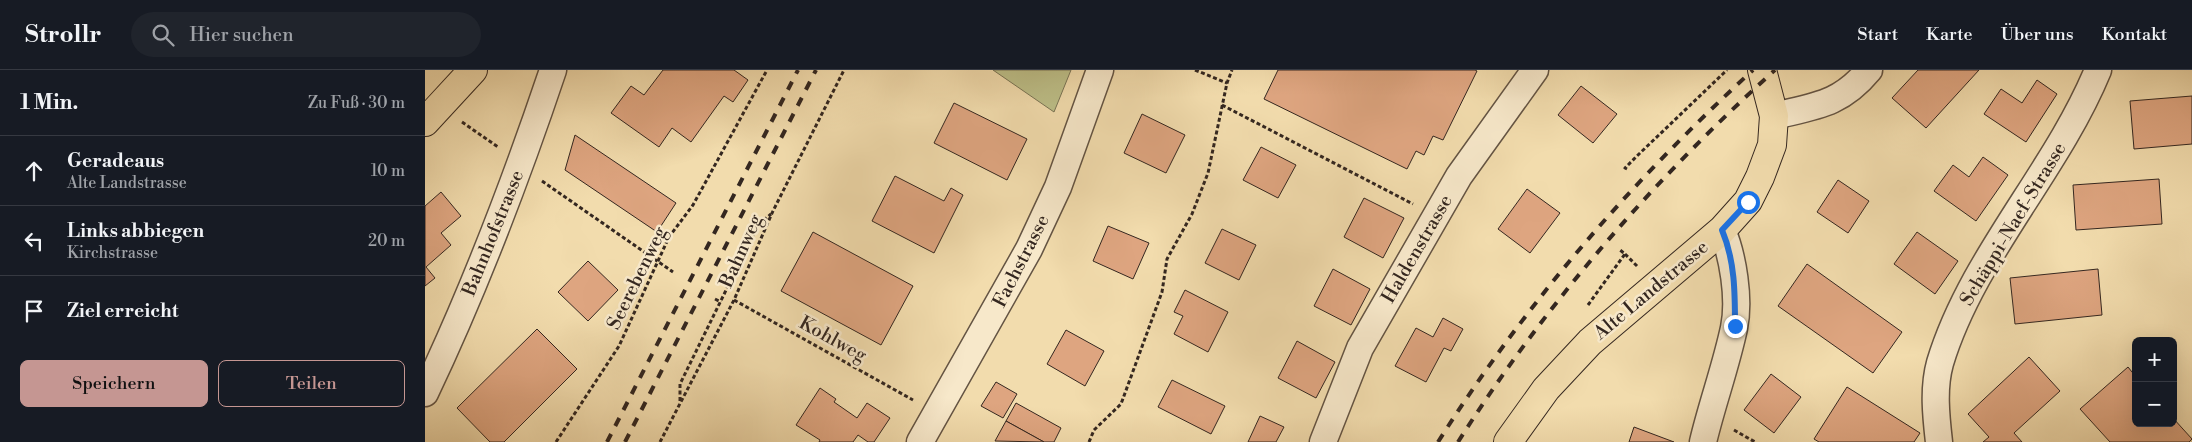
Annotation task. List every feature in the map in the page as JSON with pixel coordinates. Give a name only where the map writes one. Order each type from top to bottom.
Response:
[{"type":"main road","points":[[425,122],[473,70]]},
{"type":"main road","name":"Alte Landstrasse","points":[[1508,442],[1546,389],[1590,342],[1722,230],[1748,202],[1760,178],[1772,145],[1774,116],[1762,70]]},
{"type":"street","name":"Bahnhofstrasse","points":[[425,393],[457,327],[523,157],[553,70]]},
{"type":"street","name":"Fachstrasse","points":[[921,442],[1029,249],[1058,187],[1100,70]]},
{"type":"street","name":"Haldenstrasse","points":[[1323,442],[1360,348],[1459,176],[1535,70]]},
{"type":"street","points":[[1774,116],[1830,102],[1856,85],[1869,70]]},
{"type":"street","name":"Schäppi-Naef-Strasse","points":[[1939,442],[1935,405],[1940,364],[1967,297],[2083,107],[2098,70]]},
{"type":"street","points":[[1703,442],[1735,326],[1735,284],[1729,246],[1722,230]]},
{"type":"path","name":"Seerebenweg","points":[[556,442],[619,346],[669,237],[693,205],[767,70]]},
{"type":"path","name":"Bahnweg","points":[[660,442],[735,300],[773,212],[844,70]]},
{"type":"path","points":[[1195,70],[1227,83]]},
{"type":"path","points":[[1089,442],[1094,430],[1121,404],[1162,292],[1167,259],[1192,214],[1208,173],[1227,83],[1232,70]]},
{"type":"path","points":[[1627,169],[1639,154],[1727,70]]},
{"type":"path","points":[[1222,105],[1436,216]]},
{"type":"path","points":[[458,119],[505,151]]},
{"type":"path","points":[[541,180],[656,262],[673,272]]},
{"type":"path","points":[[680,401],[680,384],[758,224],[773,212]]},
{"type":"path","points":[[1620,250],[1644,273]]},
{"type":"path","points":[[1584,311],[1625,254]]},
{"type":"path","points":[[715,299],[721,302]]},
{"type":"path","name":"Kohlweg","points":[[735,300],[918,403]]},
{"type":"green space","points":[[993,70],[1071,70],[1054,112]]},
{"type":"building","points":[[663,70],[734,70],[748,80],[733,102],[724,96],[691,142],[672,128],[659,147],[611,113],[631,86],[644,95]]},
{"type":"building","points":[[1278,70],[1477,71],[1443,140],[1433,136],[1424,155],[1416,151],[1407,169],[1264,99]]},
{"type":"building","points":[[1918,70],[1979,70],[1926,128],[1892,98]]},
{"type":"building","points":[[2037,80],[2057,94],[2026,142],[1984,114],[2001,89],[2022,103]]},
{"type":"building","points":[[1581,86],[1617,114],[1593,143],[1558,115]]},
{"type":"building","points":[[2192,96],[2192,144],[2134,149],[2130,101]]},
{"type":"building","points":[[954,103],[1027,139],[1007,180],[934,143]]},
{"type":"building","points":[[1142,114],[1185,135],[1166,173],[1124,153]]},
{"type":"building","points":[[575,135],[676,203],[657,232],[565,170]]},
{"type":"building","points":[[1261,147],[1296,165],[1278,198],[1243,180]]},
{"type":"building","points":[[1983,157],[2008,175],[1976,221],[1934,191],[1953,165],[1969,177]]},
{"type":"building","points":[[895,176],[944,201],[951,188],[963,195],[934,253],[872,221]]},
{"type":"building","points":[[2159,179],[2162,224],[2076,230],[2073,185]]},
{"type":"building","points":[[1838,180],[1869,201],[1848,233],[1817,212]]},
{"type":"building","points":[[1527,189],[1560,213],[1530,253],[1498,229]]},
{"type":"building","points":[[441,192],[461,216],[441,233],[451,245],[426,267],[435,278],[425,286],[425,206]]},
{"type":"building","points":[[1364,198],[1404,218],[1383,258],[1344,237]]},
{"type":"building","points":[[1108,226],[1149,243],[1133,279],[1093,261]]},
{"type":"building","points":[[1222,229],[1256,245],[1239,280],[1205,263]]},
{"type":"building","points":[[813,232],[913,286],[881,345],[781,291]]},
{"type":"building","points":[[1917,232],[1958,261],[1935,294],[1894,264]]},
{"type":"building","points":[[588,261],[618,290],[588,321],[558,292]]},
{"type":"building","points":[[1807,264],[1902,332],[1873,373],[1778,306]]},
{"type":"building","points":[[1333,269],[1370,289],[1351,325],[1314,306]]},
{"type":"building","points":[[2098,269],[2102,315],[2015,324],[2010,278]]},
{"type":"building","points":[[1185,290],[1228,312],[1208,352],[1174,334],[1183,316],[1174,312]]},
{"type":"building","points":[[1443,318],[1463,329],[1451,351],[1444,348],[1426,382],[1395,366],[1416,328],[1433,337]]},
{"type":"building","points":[[537,329],[577,369],[504,442],[490,442],[457,408]]},
{"type":"building","points":[[1066,330],[1104,351],[1085,386],[1047,364]]},
{"type":"building","points":[[1297,341],[1335,362],[1316,398],[1278,378]]},
{"type":"building","points":[[2029,357],[2060,391],[2014,433],[2022,442],[1983,442],[1989,437],[1968,414]]},
{"type":"building","points":[[2128,367],[2132,372],[2132,427],[2177,427],[2177,422],[2192,439],[2189,442],[2110,442],[2080,409]]},
{"type":"building","points":[[1771,374],[1801,397],[1774,433],[1744,410]]},
{"type":"building","points":[[1172,380],[1225,406],[1211,434],[1158,407]]},
{"type":"building","points":[[996,382],[1017,394],[1003,418],[981,406]]},
{"type":"building","points":[[1847,387],[1920,433],[1914,442],[1819,442],[1814,439]]},
{"type":"building","points":[[820,388],[836,399],[834,402],[857,418],[867,403],[890,418],[874,442],[868,442],[858,435],[853,442],[819,442],[820,440],[796,425]]},
{"type":"building","points":[[1016,403],[1061,428],[1054,442],[1044,442],[1006,421]]},
{"type":"building","points":[[1260,416],[1284,427],[1276,442],[1248,442]]},
{"type":"building","points":[[1006,421],[1044,442],[995,441]]},
{"type":"building","points":[[1634,427],[1674,442],[1629,442]]},
{"type":"railway","points":[[607,442],[798,70]]},
{"type":"railway","points":[[625,442],[816,70]]},
{"type":"railway","points":[[1438,442],[1508,340],[1583,246],[1664,156],[1753,70]]},
{"type":"railway","points":[[1458,442],[1527,341],[1604,245],[1686,155],[1775,70]]},
{"type":"route","points":[[1735,326],[1735,284],[1729,246],[1722,230],[1748,202]]}]
